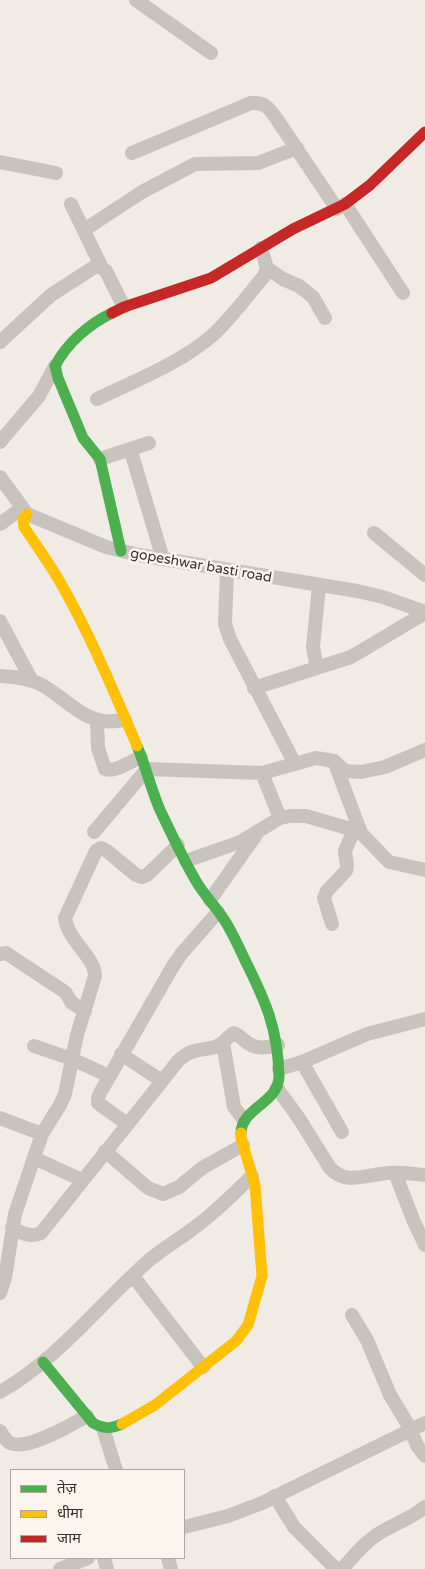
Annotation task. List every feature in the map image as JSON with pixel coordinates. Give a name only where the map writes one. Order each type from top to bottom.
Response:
[{"type":"street","points":[[136,0],[211,53]]},
{"type":"street","points":[[132,153],[250,103],[260,103],[268,108],[276,118],[296,148],[403,292]]},
{"type":"street","points":[[0,442],[39,396],[63,351],[89,327],[103,317],[124,308],[211,278],[293,229],[341,207],[370,185],[425,132]]},
{"type":"street","points":[[84,230],[142,192],[195,164],[258,163],[296,148]]},
{"type":"street","points":[[0,162],[56,172]]},
{"type":"street","points":[[71,204],[102,268]]},
{"type":"street","points":[[97,399],[164,367],[214,333],[264,276],[267,268],[261,248]]},
{"type":"street","points":[[0,342],[51,294],[96,266],[106,271],[124,308]]},
{"type":"street","points":[[267,268],[283,279],[299,286],[313,297],[325,318]]},
{"type":"street","points":[[55,366],[58,378],[83,438],[100,459],[121,551]]},
{"type":"street","points":[[100,459],[149,443]]},
{"type":"street","points":[[132,455],[163,559]]},
{"type":"street","points":[[0,477],[24,511],[24,527],[59,580],[75,610],[104,670],[144,763],[160,809],[196,881],[224,921],[264,997],[278,1045],[280,1078],[277,1088],[272,1095],[244,1120],[240,1132],[255,1185],[262,1276],[248,1325],[244,1332],[236,1341],[155,1405],[126,1423],[113,1428],[103,1428],[93,1423],[43,1362]]},
{"type":"street","points":[[0,524],[24,511]]},
{"type":"street","name":"gopeshwar basti road","points":[[24,511],[48,524],[121,551],[383,597],[425,612]]},
{"type":"street","points":[[374,533],[425,575]]},
{"type":"street","points":[[227,570],[225,624],[236,654],[295,764]]},
{"type":"street","points":[[317,668],[313,647],[319,586]]},
{"type":"street","points":[[254,688],[351,657],[425,612]]},
{"type":"street","points":[[0,621],[32,681]]},
{"type":"street","points":[[0,676],[32,681],[97,720],[107,722],[125,720]]},
{"type":"street","points":[[97,720],[98,748],[105,769],[109,770],[144,763],[262,773],[316,758],[334,761],[345,771],[352,772],[373,770],[425,750]]},
{"type":"street","points":[[334,761],[357,832]]},
{"type":"street","points":[[94,832],[144,763]]},
{"type":"street","points":[[262,773],[280,818]]},
{"type":"street","points":[[186,861],[240,842],[280,818],[306,816],[357,832],[389,862],[425,870]]},
{"type":"street","points":[[210,900],[261,828]]},
{"type":"street","points":[[332,924],[324,898],[327,891],[346,871],[344,851],[357,832]]},
{"type":"street","points":[[0,1292],[5,1278],[15,1214],[42,1134],[65,1094],[72,1059],[95,976],[95,971],[66,928],[65,918],[96,851],[101,848],[136,876],[142,877],[178,845]]},
{"type":"street","points":[[127,1124],[98,1104],[98,1098],[172,966],[218,912]]},
{"type":"street","points":[[0,954],[6,953],[65,992],[72,1003],[84,1012]]},
{"type":"street","points":[[279,1069],[302,1062],[367,1034],[425,1019]]},
{"type":"street","points":[[12,1228],[28,1235],[35,1236],[41,1233],[105,1151],[185,1054],[192,1051],[214,1048],[234,1033],[255,1048],[260,1049],[278,1045]]},
{"type":"street","points":[[223,1043],[234,1107],[244,1120]]},
{"type":"street","points":[[34,1046],[72,1059],[109,1076]]},
{"type":"street","points":[[121,1054],[162,1081]]},
{"type":"street","points":[[302,1062],[342,1132]]},
{"type":"street","points":[[277,1088],[330,1168],[341,1178],[395,1173],[425,1175]]},
{"type":"street","points":[[0,1118],[42,1134]]},
{"type":"street","points":[[105,1151],[148,1188],[163,1194],[179,1187],[202,1168],[243,1145]]},
{"type":"street","points":[[34,1158],[82,1180]]},
{"type":"street","points":[[395,1173],[425,1245]]},
{"type":"street","points":[[0,1392],[43,1362],[163,1248],[195,1227],[252,1176]]},
{"type":"street","points":[[133,1276],[203,1367]]},
{"type":"street","points":[[352,1315],[367,1340],[390,1395],[425,1456]]},
{"type":"street","points":[[0,1431],[11,1444],[37,1441],[87,1416]]},
{"type":"street","points":[[185,1527],[228,1516],[275,1496],[425,1423]]},
{"type":"street","points":[[103,1428],[116,1469]]},
{"type":"street","points":[[275,1496],[294,1527],[336,1569]]},
{"type":"street","points":[[342,1569],[362,1546],[374,1536],[405,1521],[425,1507]]},
{"type":"street","points":[[60,1569],[85,1559]]},
{"type":"traffic: fast","points":[[112,313],[79,335],[55,366],[58,378],[83,438],[100,459],[121,551]]},
{"type":"traffic: fast","points":[[137,746],[160,810],[196,881],[233,934],[264,1001],[273,1029],[278,1059],[279,1076],[277,1085],[273,1093],[247,1117],[241,1133]]},
{"type":"traffic: fast","points":[[43,1362],[93,1423],[108,1428],[122,1424]]},
{"type":"traffic: slow","points":[[27,514],[23,519],[24,527],[56,575],[71,602],[101,662],[137,746]]},
{"type":"traffic: slow","points":[[122,1424],[155,1405],[236,1341],[248,1325],[262,1276],[255,1185],[241,1133]]},
{"type":"traffic: jam","points":[[112,313],[124,307],[211,278],[293,229],[345,204],[370,185],[425,132]]}]
